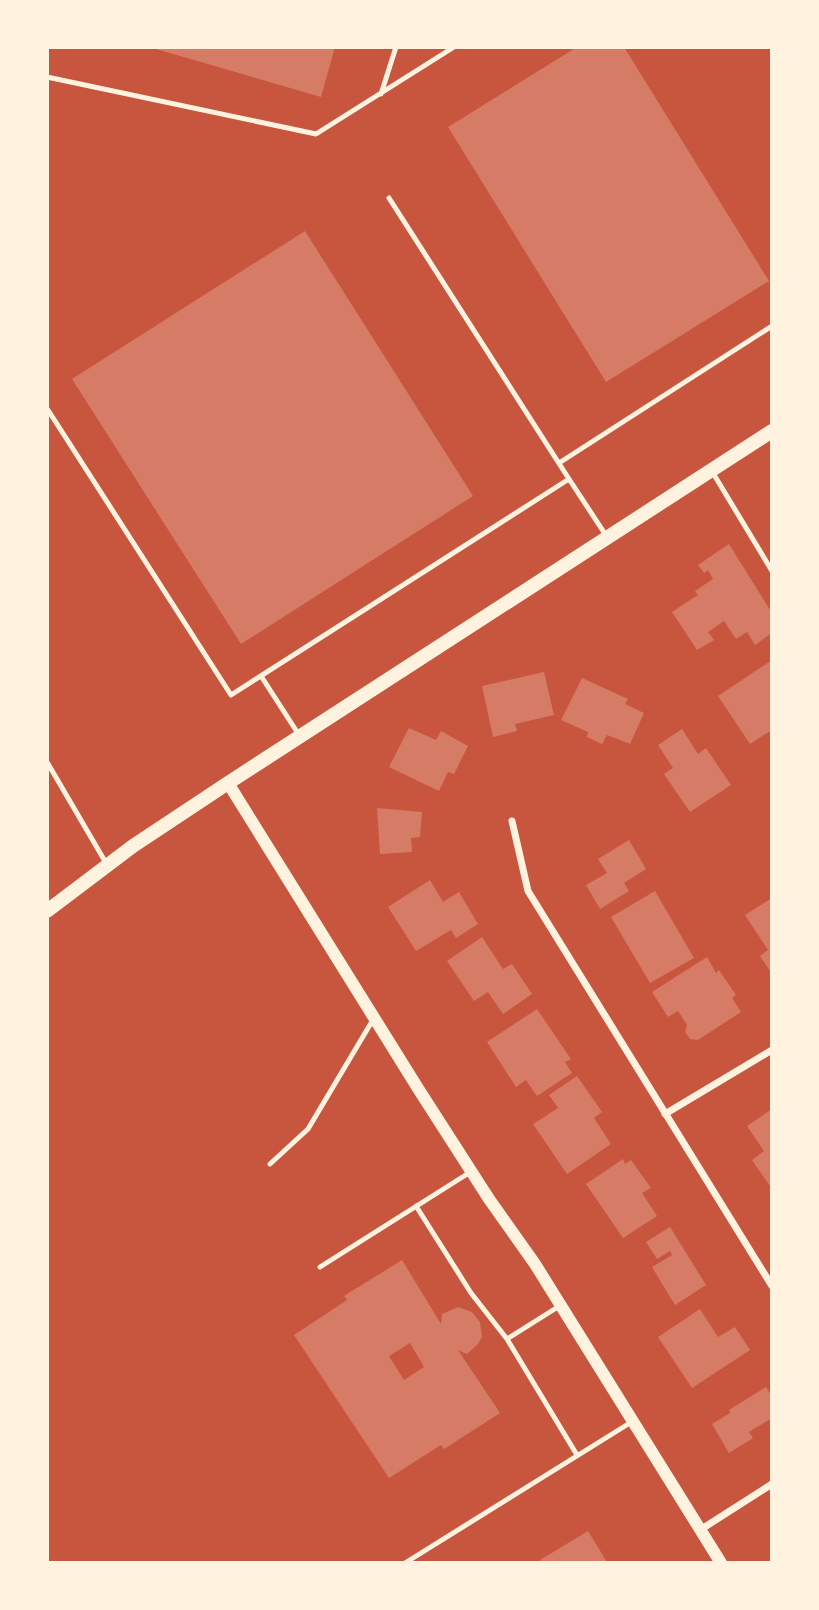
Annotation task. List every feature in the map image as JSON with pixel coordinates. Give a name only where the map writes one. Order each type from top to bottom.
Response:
[{"type":"main road","points":[[47,911],[228,783],[772,431]]},
{"type":"street","points":[[228,783],[374,1018],[561,1305],[721,1563]]},
{"type":"street","points":[[512,821],[528,891],[772,1286]]},
{"type":"street","points":[[665,1114],[772,1050]]},
{"type":"street","points":[[700,1530],[772,1484]]},
{"type":"lane","points":[[381,93],[396,47]]},
{"type":"lane","points":[[47,77],[316,134],[454,47]]},
{"type":"lane","points":[[389,198],[607,537]]},
{"type":"lane","points":[[559,463],[772,326]]},
{"type":"lane","points":[[48,410],[231,695],[569,479]]},
{"type":"lane","points":[[711,470],[772,571]]},
{"type":"lane","points":[[261,676],[300,736]]},
{"type":"lane","points":[[47,762],[107,866]]},
{"type":"lane","points":[[270,1164],[308,1129],[374,1018]]},
{"type":"lane","points":[[320,1267],[472,1171]]},
{"type":"lane","points":[[416,1206],[471,1293],[507,1339],[577,1455]]},
{"type":"lane","points":[[507,1339],[561,1305]]},
{"type":"lane","points":[[405,1563],[633,1420]]},
{"type":"building","points":[[149,47],[335,47],[321,97]]},
{"type":"building","points":[[577,47],[624,47],[769,281],[606,382],[448,127]]},
{"type":"building","points":[[305,231],[473,496],[241,644],[72,379]]},
{"type":"building","points":[[729,544],[772,613],[772,633],[755,645],[747,632],[736,639],[724,621],[708,632],[714,640],[697,650],[672,612],[698,595],[695,591],[713,579],[708,570],[704,573],[698,565]]},
{"type":"building","points":[[772,660],[772,730],[750,744],[718,696]]},
{"type":"building","points":[[544,672],[554,715],[515,724],[517,731],[493,737],[482,686]]},
{"type":"building","points":[[582,678],[628,699],[625,704],[644,713],[630,744],[607,735],[602,744],[587,737],[588,732],[561,720]]},
{"type":"building","points":[[409,728],[436,740],[441,731],[468,746],[454,774],[448,772],[439,791],[389,767]]},
{"type":"building","points":[[682,729],[698,754],[706,748],[731,785],[690,812],[664,774],[673,768],[658,745]]},
{"type":"building","points":[[377,808],[422,812],[420,837],[411,838],[412,852],[380,854]]},
{"type":"building","points":[[629,840],[646,869],[624,883],[629,891],[600,909],[586,885],[607,873],[598,859]]},
{"type":"building","points":[[430,880],[443,902],[459,892],[478,924],[456,938],[451,930],[416,951],[388,907]]},
{"type":"building","points":[[655,891],[694,958],[650,983],[611,917]]},
{"type":"building","points":[[772,898],[772,974],[760,956],[768,950],[745,915]]},
{"type":"building","points":[[482,937],[503,969],[512,964],[532,994],[503,1014],[488,992],[474,1001],[447,961]]},
{"type":"building","points":[[707,957],[716,973],[719,970],[736,995],[732,998],[741,1012],[698,1040],[690,1039],[685,1032],[687,1025],[678,1011],[668,1017],[652,992]]},
{"type":"building","points":[[537,1009],[571,1059],[565,1062],[572,1073],[537,1096],[526,1080],[516,1087],[487,1042]]},
{"type":"building","points":[[577,1076],[602,1112],[594,1118],[611,1144],[567,1174],[533,1124],[558,1108],[549,1095]]},
{"type":"building","points":[[772,1109],[772,1189],[752,1160],[764,1151],[747,1126]]},
{"type":"building","points":[[623,1159],[625,1164],[631,1160],[651,1188],[642,1193],[657,1216],[623,1238],[586,1184]]},
{"type":"building","points":[[670,1227],[706,1285],[675,1305],[652,1267],[672,1255],[670,1251],[657,1259],[646,1242]]},
{"type":"building","points":[[402,1260],[441,1324],[442,1314],[458,1307],[472,1312],[480,1322],[482,1337],[467,1354],[458,1350],[500,1413],[444,1449],[441,1445],[389,1478],[294,1335],[347,1300],[344,1296]],"holes":[[[410,1343],[424,1367],[404,1380],[389,1356]]]},
{"type":"building","points":[[700,1309],[718,1337],[735,1327],[750,1350],[692,1388],[658,1337]]},
{"type":"building","points":[[766,1387],[772,1397],[772,1418],[749,1432],[753,1438],[729,1453],[712,1424]]},
{"type":"building","points":[[588,1531],[606,1563],[542,1563],[540,1560]]}]
